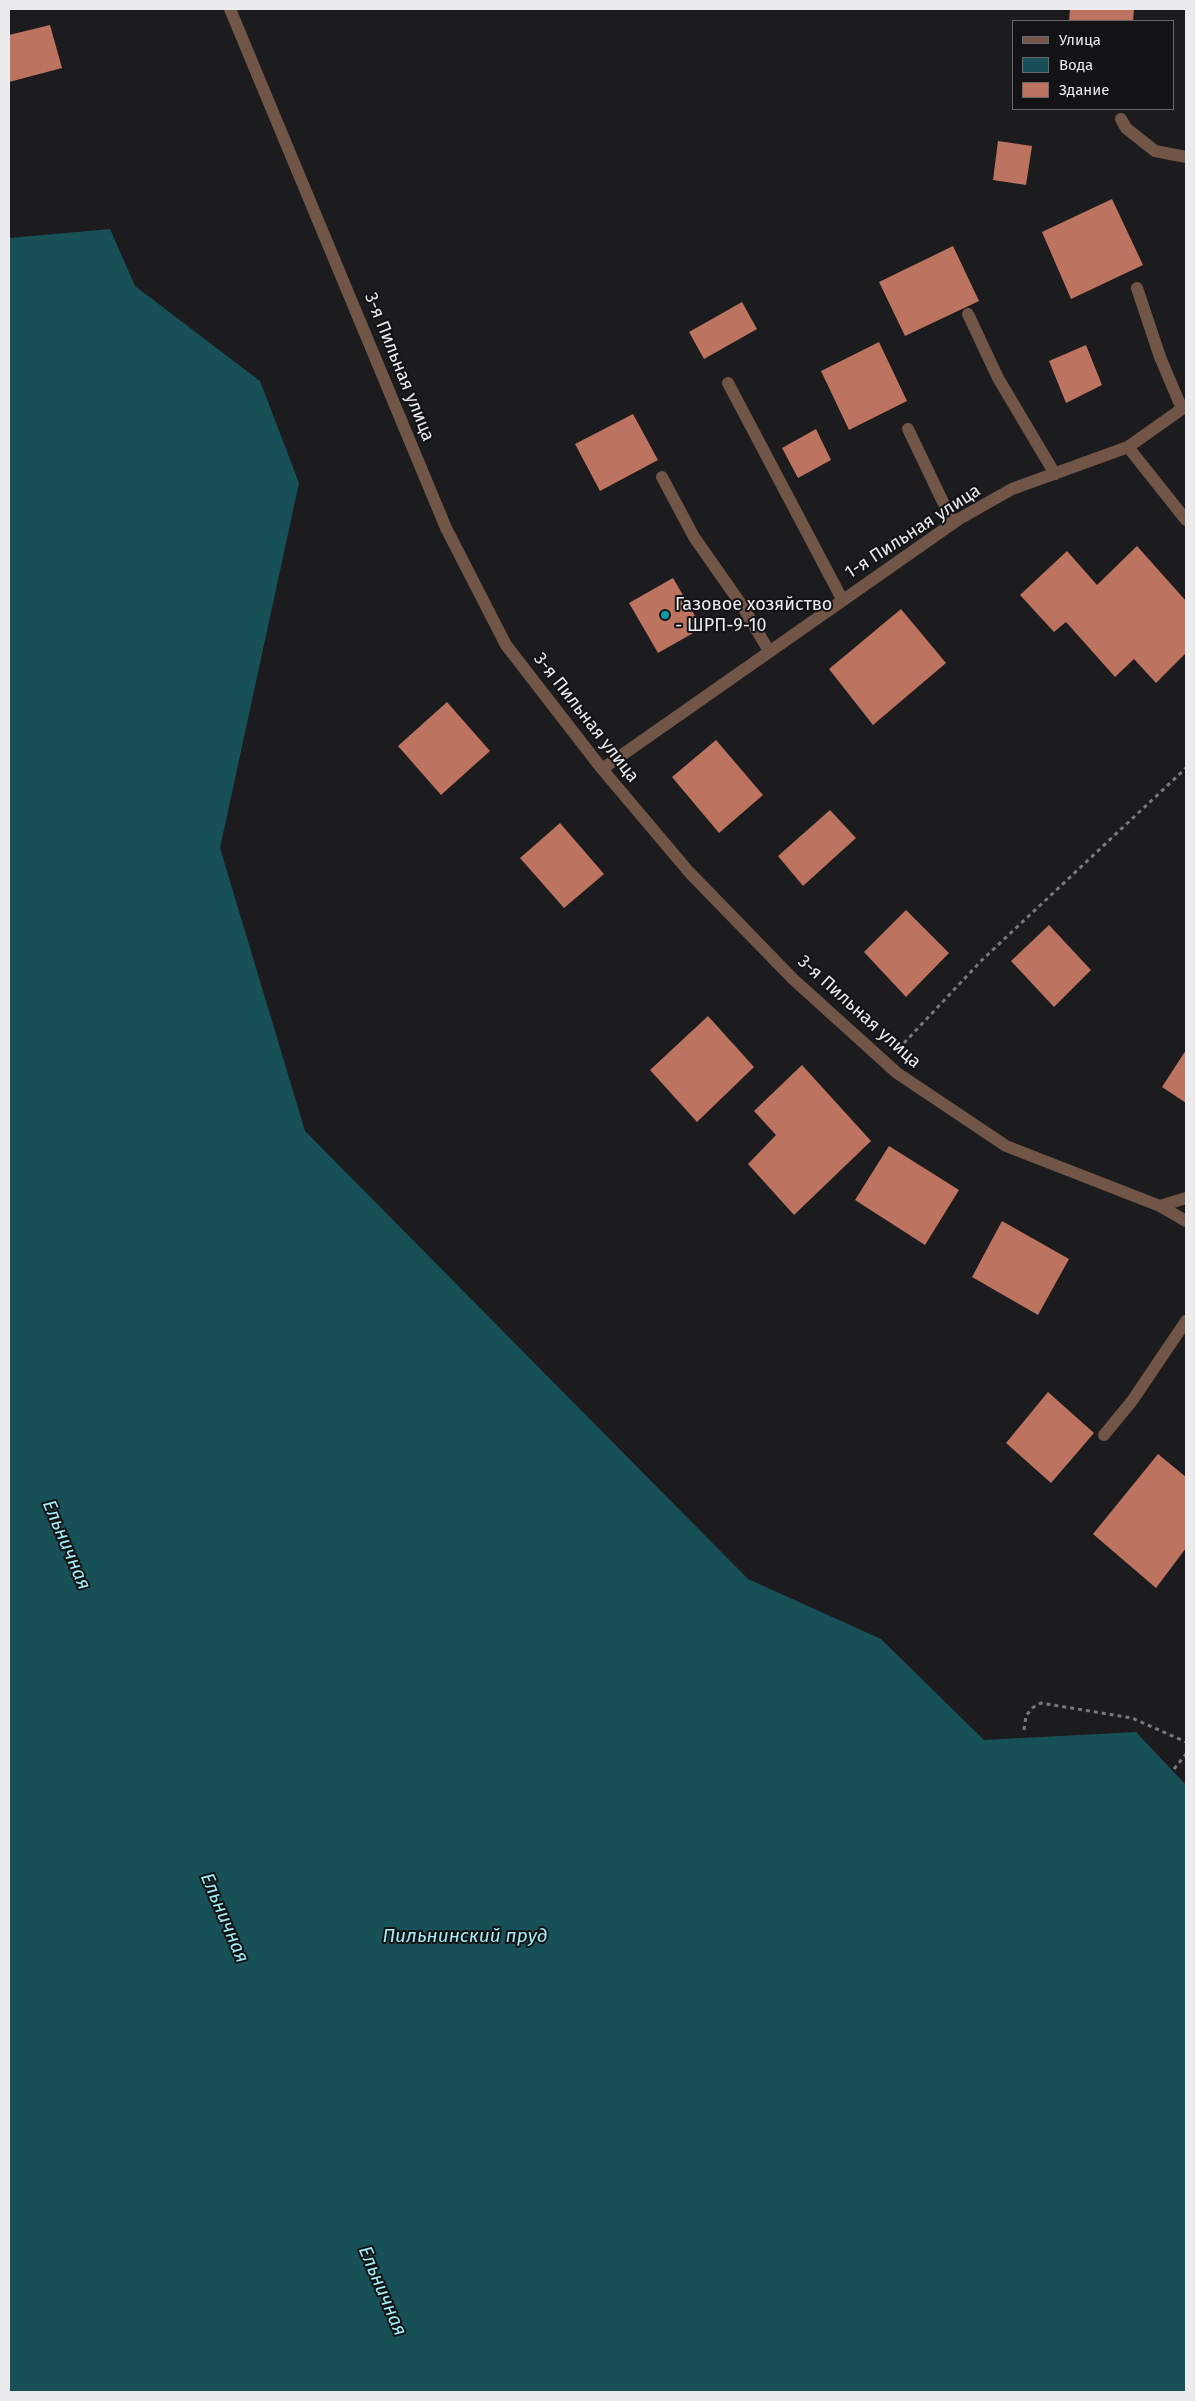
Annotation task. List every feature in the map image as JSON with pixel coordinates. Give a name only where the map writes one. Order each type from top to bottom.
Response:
[{"type":"street","name":"3-я Пильная улица","points":[[230,9],[446,528],[506,645],[602,769],[689,872],[793,979],[886,1063],[1006,1146],[1160,1206],[1186,1221]]},
{"type":"street","points":[[1121,119],[1126,128],[1155,152],[1186,157]]},
{"type":"street","points":[[1137,288],[1160,357],[1184,408]]},
{"type":"street","points":[[968,314],[998,378],[1055,474]]},
{"type":"street","points":[[728,383],[842,599]]},
{"type":"street","name":"1-я Пильная улица","points":[[602,769],[953,523],[1012,490],[1128,447],[1184,408]]},
{"type":"street","points":[[908,429],[953,523]]},
{"type":"street","points":[[1128,447],[1186,520]]},
{"type":"street","points":[[662,477],[694,536],[743,607],[769,651]]},
{"type":"street","points":[[1160,1206],[1186,1198]]},
{"type":"street","points":[[1104,1435],[1132,1401],[1186,1321]]},
{"type":"path","points":[[886,1063],[982,960],[1186,768]]},
{"type":"path","points":[[1024,1730],[1026,1716],[1032,1708],[1041,1703],[1132,1718],[1186,1742]]},
{"type":"path","points":[[1174,1769],[1186,1754]]},
{"type":"water","name":"Пильнинский пруд","points":[[110,229],[135,286],[260,381],[299,483],[220,848],[305,1131],[748,1579],[881,1639],[984,1740],[1136,1732],[1186,1785],[1186,2392],[9,2392],[9,238]]},
{"type":"building","points":[[1070,9],[1134,9],[1133,20],[1069,20]]},
{"type":"building","points":[[50,25],[62,68],[9,82],[9,35]]},
{"type":"building","points":[[998,141],[1032,146],[1026,185],[993,180]]},
{"type":"building","points":[[1112,199],[1143,265],[1071,299],[1042,232]]},
{"type":"building","points":[[953,246],[979,301],[905,336],[879,282]]},
{"type":"building","points":[[742,302],[757,329],[704,359],[689,332]]},
{"type":"building","points":[[879,342],[907,401],[849,430],[821,371]]},
{"type":"building","points":[[1086,345],[1102,385],[1066,403],[1049,361]]},
{"type":"building","points":[[633,414],[658,460],[600,491],[575,444]]},
{"type":"building","points":[[816,429],[831,460],[798,478],[782,448]]},
{"type":"building","points":[[1137,546],[1186,601],[1186,653],[1156,683],[1134,659],[1115,677],[1066,622],[1054,632],[1020,595],[1067,551],[1097,585]]},
{"type":"building","name":"Газовое хозяйство - ШРП-9-10","points":[[673,578],[702,628],[658,653],[629,603]]},
{"type":"building","points":[[901,609],[946,663],[873,725],[829,669]]},
{"type":"building","points":[[447,702],[490,751],[441,795],[398,746]]},
{"type":"building","points":[[716,740],[763,795],[719,833],[672,777]]},
{"type":"building","points":[[830,810],[856,838],[803,886],[778,856]]},
{"type":"building","points":[[560,823],[604,874],[564,908],[520,858]]},
{"type":"building","points":[[906,910],[949,953],[906,997],[864,952]]},
{"type":"building","points":[[1049,925],[1091,970],[1054,1007],[1011,961]]},
{"type":"building","points":[[708,1016],[754,1067],[697,1122],[650,1070]]},
{"type":"building","points":[[1186,1050],[1186,1103],[1162,1087]]},
{"type":"building","points":[[802,1065],[871,1141],[794,1215],[748,1164],[776,1135],[754,1111]]},
{"type":"building","points":[[889,1146],[959,1190],[925,1245],[855,1200]]},
{"type":"building","points":[[1002,1221],[1069,1259],[1038,1315],[972,1277]]},
{"type":"building","points":[[1048,1392],[1094,1433],[1051,1483],[1006,1443]]},
{"type":"building","points":[[1158,1454],[1186,1477],[1186,1548],[1156,1588],[1093,1534]]},
{"type":"place","name":"Газовое хозяйство - ШРП-9-10","points":[[665,615]]},
{"type":"water label","name":"Ельничная","points":[[66,1545]]},
{"type":"water label","name":"Ельничная","points":[[224,1918]]},
{"type":"water label","name":"Ельничная","points":[[382,2291]]}]
